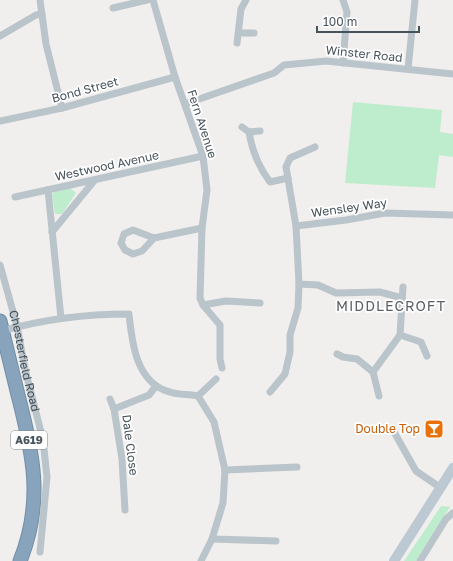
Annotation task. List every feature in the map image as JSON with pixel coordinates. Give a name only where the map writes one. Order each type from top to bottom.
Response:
[{"type":"highway","name":"Chesterfield Road","points":[[1,326],[31,448],[34,471],[32,529],[20,561]]},
{"type":"street","points":[[40,0],[46,44],[62,108]]},
{"type":"street","points":[[113,8],[147,0]]},
{"type":"street","name":"Fern Avenue","points":[[152,0],[175,77],[186,104],[203,156],[207,190],[202,228],[200,298],[203,305]]},
{"type":"street","points":[[237,43],[241,9],[246,0]]},
{"type":"street","points":[[343,0],[347,12],[343,63]]},
{"type":"street","points":[[408,69],[415,0]]},
{"type":"street","points":[[0,36],[36,15],[42,14]]},
{"type":"street","points":[[239,33],[254,33]]},
{"type":"street","name":"Winster Road","points":[[186,104],[274,73],[284,65],[317,61],[453,74]]},
{"type":"street","name":"Bond Street","points":[[0,121],[62,108],[175,77]]},
{"type":"street","points":[[242,126],[249,132],[252,151],[260,169],[270,182],[288,178]]},
{"type":"street","points":[[249,132],[260,131]]},
{"type":"street","points":[[270,392],[285,374],[290,352],[290,334],[298,308],[299,284],[296,226],[286,167],[290,158],[315,147]]},
{"type":"street","name":"Westwood Avenue","points":[[15,197],[94,181],[203,156]]},
{"type":"street","points":[[52,232],[94,181]]},
{"type":"street","points":[[48,190],[61,318]]},
{"type":"street","name":"Wensley Way","points":[[296,226],[346,220],[385,213],[453,215]]},
{"type":"street","points":[[154,238],[202,228]]},
{"type":"street","name":"Chesterfield Road","points":[[0,265],[17,326],[25,368],[43,440],[47,477],[45,515],[40,552]]},
{"type":"street","points":[[299,284],[318,285],[336,293],[380,292],[402,298]]},
{"type":"street","points":[[373,372],[400,335],[402,287]]},
{"type":"street","points":[[203,305],[226,301],[260,303]]},
{"type":"street","points":[[203,305],[220,325],[220,359],[222,368]]},
{"type":"street","points":[[1,326],[17,326],[61,318],[95,314],[129,314],[133,348],[143,373],[156,386],[170,392],[198,396]]},
{"type":"street","points":[[400,335],[421,342],[427,356]]},
{"type":"street","points":[[337,354],[343,357],[357,359],[373,372],[380,396]]},
{"type":"street","points":[[198,396],[216,379]]},
{"type":"street","name":"Dale Close","points":[[125,510],[122,459],[114,408],[149,395],[156,386]]},
{"type":"street","points":[[198,396],[214,422],[225,470],[223,503],[212,539],[201,561]]},
{"type":"street","points":[[110,399],[114,408]]},
{"type":"street","points":[[394,432],[416,471],[441,488]]},
{"type":"street","points":[[225,470],[297,467]]},
{"type":"street","points":[[394,561],[453,468]]},
{"type":"street","points":[[420,561],[446,519],[453,513]]},
{"type":"street","points":[[212,539],[276,541]]},
{"type":"green space","points":[[353,102],[442,110],[440,132],[453,134],[453,157],[439,155],[435,188],[345,183]]},
{"type":"green space","points":[[70,188],[76,193],[62,214],[55,214],[52,195],[54,192]]},
{"type":"green space","points":[[441,506],[450,507],[416,561],[404,561]]},
{"type":"place","name":"Double Top","points":[[434,429]]},
{"type":"district","name":"MIDDLECROFT","points":[[391,306]]}]
